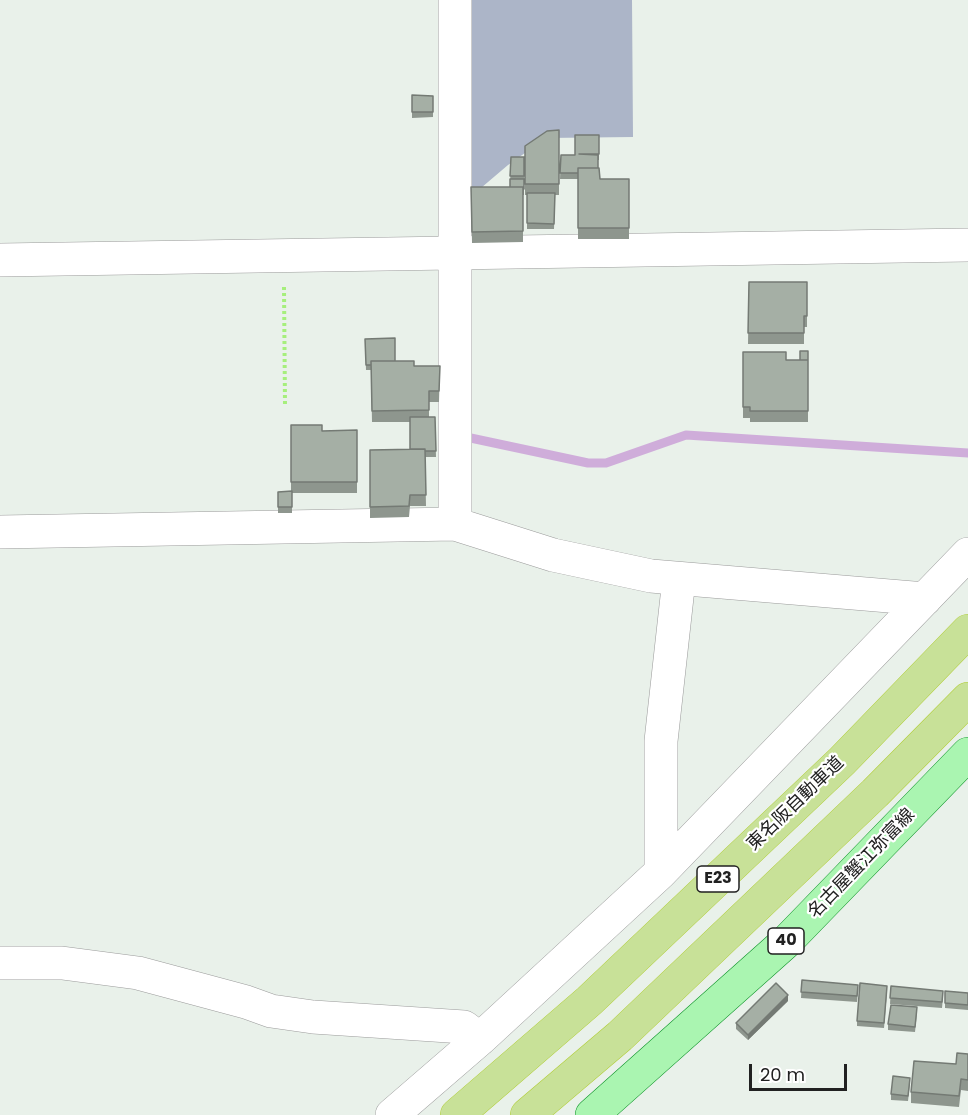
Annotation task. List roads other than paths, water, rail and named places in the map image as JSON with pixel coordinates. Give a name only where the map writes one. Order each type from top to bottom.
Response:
[{"type":"highway","name":"東名阪自動車道","points":[[456,1115],[589,1001],[842,761],[968,631]]},
{"type":"highway","name":"E23","points":[[527,1115],[620,1036],[875,793],[968,699]]},
{"type":"main road","name":"名古屋蟹江弥富線","points":[[592,1115],[787,941],[968,754]]},
{"type":"street","points":[[455,0],[455,524]]},
{"type":"street","points":[[0,260],[968,245]]},
{"type":"street","points":[[0,532],[455,524],[553,555],[651,576],[926,599]]},
{"type":"street","points":[[392,1115],[480,1039],[661,872],[968,554]]},
{"type":"street","points":[[661,872],[661,741],[679,579]]},
{"type":"street","points":[[0,963],[62,963],[138,973],[215,993],[271,1011],[313,1017],[464,1027],[480,1039]]},
{"type":"waterway","points":[[466,437],[588,463],[606,463],[686,435],[968,453]]}]
